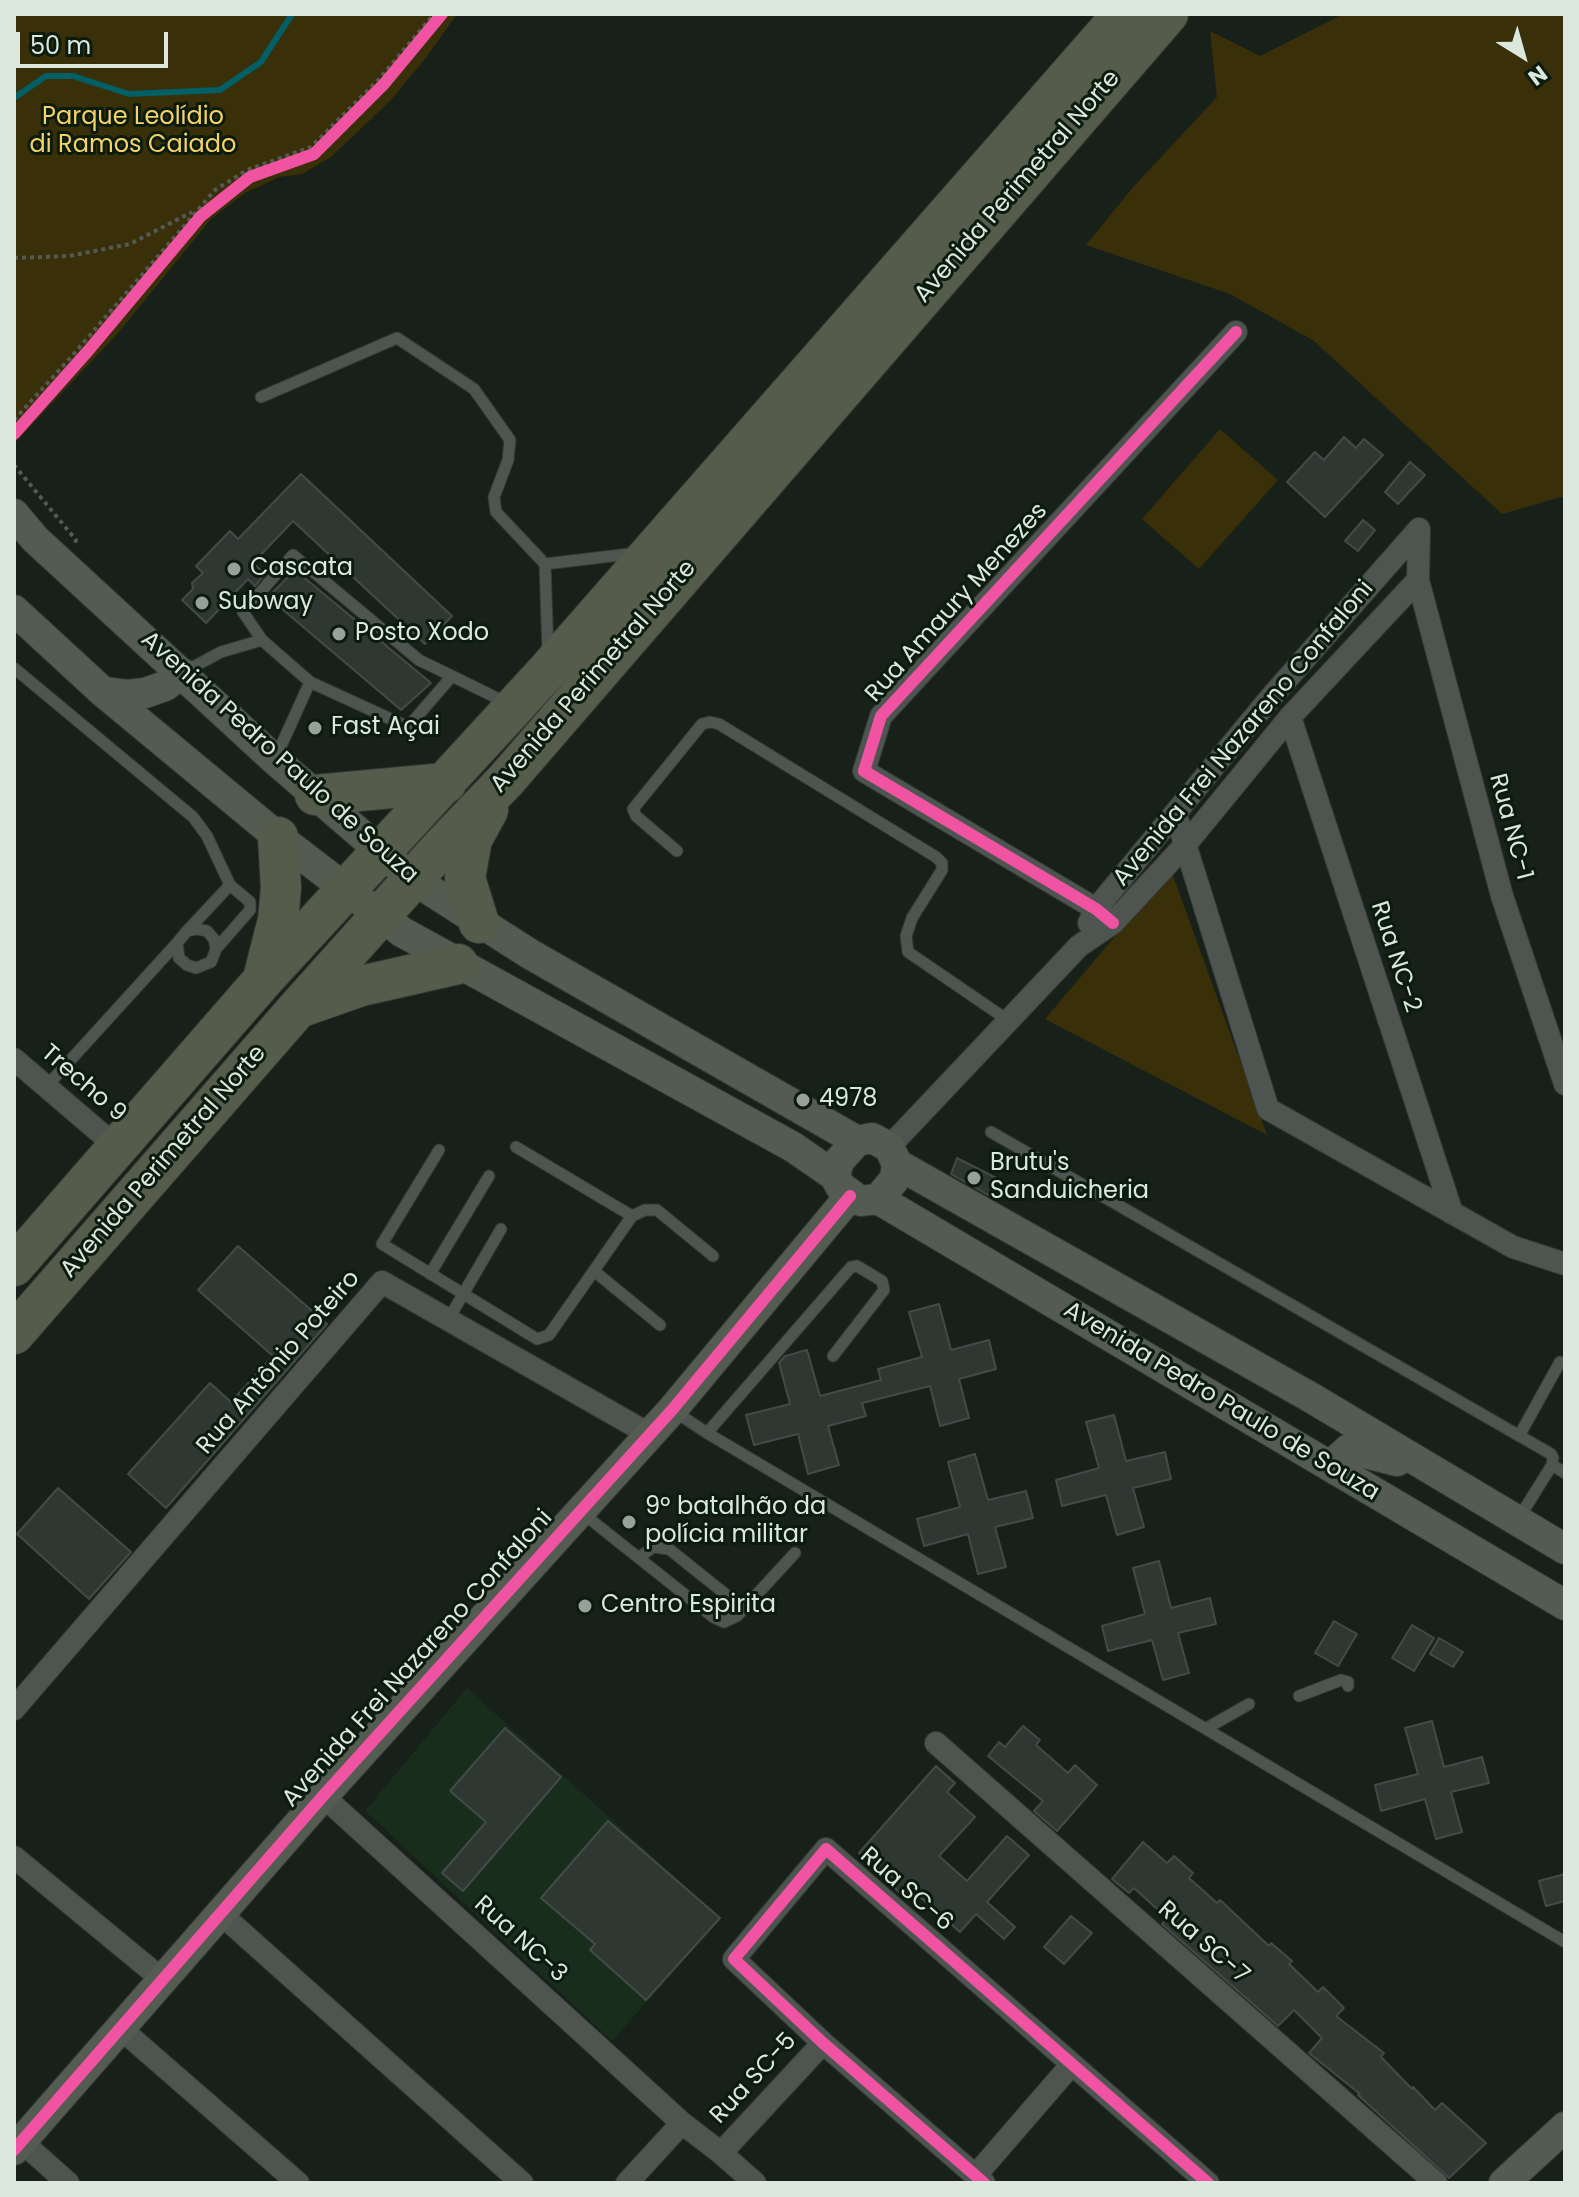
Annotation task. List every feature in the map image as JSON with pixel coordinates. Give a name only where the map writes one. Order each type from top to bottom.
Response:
[{"type":"highway","name":"Avenida Perimetral Norte","points":[[14,1266],[263,980],[548,670],[1123,14]]},
{"type":"highway","name":"Avenida Perimetral Norte","points":[[14,1334],[297,1009],[506,780],[1168,14]]},
{"type":"highway","points":[[479,923],[465,878],[467,860],[472,839],[506,780]]},
{"type":"highway","points":[[315,795],[446,783]]},
{"type":"highway","points":[[263,980],[278,920],[281,888],[278,837]]},
{"type":"highway","points":[[297,1009],[361,986],[458,964]]},
{"type":"main road","name":"Avenida Pedro Paulo de Souza","points":[[14,514],[25,534],[63,565],[275,760],[414,880],[479,923],[857,1141]]},
{"type":"main road","name":"Avenida Pedro Paulo de Souza","points":[[14,610],[103,692],[380,917],[458,964],[793,1147],[854,1190],[1253,1419],[1565,1605]]},
{"type":"main road","points":[[103,692],[127,695],[145,693],[165,686],[182,673]]},
{"type":"main road","points":[[872,1138],[893,1156],[895,1179],[854,1190],[839,1161],[857,1141],[872,1138]]},
{"type":"main road","name":"Avenida Pedro Paulo de Souza","points":[[893,1156],[1431,1467],[1565,1549]]},
{"type":"main road","name":"Avenida Frei Nazareno Confaloni","points":[[18,2146],[323,1796],[672,1410],[854,1190]]},
{"type":"main road","points":[[1253,1419],[1267,1417],[1301,1432],[1312,1428],[1318,1418],[1310,1397]]},
{"type":"main road","points":[[1336,1470],[1339,1458],[1349,1449],[1431,1467]]},
{"type":"main road","points":[[1504,2183],[1565,2127]]},
{"type":"street","name":"Rua Amaury Menezes","points":[[1104,916],[864,771],[881,716],[1236,332]]},
{"type":"street","name":"Avenida Frei Nazareno Confaloni","points":[[893,1156],[1079,946],[1176,815],[1272,696],[1419,529]]},
{"type":"street","name":"Rua NC-1","points":[[1419,529],[1418,580],[1502,896],[1565,1084]]},
{"type":"street","name":"Avenida Frei Nazareno Confaloni","points":[[1104,916],[1186,844],[1290,717],[1418,580]]},
{"type":"street","name":"Rua NC-2","points":[[1290,717],[1452,1213]]},
{"type":"street","points":[[1176,815],[1268,1109],[1513,1247],[1565,1264]]},
{"type":"street","name":"Trecho 9","points":[[14,1059],[118,1148]]},
{"type":"street","name":"Rua Antônio Poteiro","points":[[14,1709],[382,1282],[649,1434]]},
{"type":"street","name":"Rua SC-7","points":[[936,1743],[1436,2183]]},
{"type":"street","name":"Rua NC-3","points":[[323,1796],[682,2123],[721,2153]]},
{"type":"street","name":"Rua SC-6","points":[[1072,2064],[980,2179],[823,2043],[734,1959],[826,1849],[1072,2064],[1208,2183]]},
{"type":"street","points":[[14,1857],[163,1980]]},
{"type":"street","points":[[221,1914],[522,2183]]},
{"type":"street","points":[[120,2028],[298,2183]]},
{"type":"street","name":"Rua SC-5","points":[[755,2183],[721,2153],[823,2043]]},
{"type":"street","points":[[627,2183],[682,2123]]},
{"type":"street","points":[[18,2146],[68,2183]]},
{"type":"lane","points":[[261,397],[397,338],[474,389],[510,440],[508,460],[494,497],[496,512],[545,564],[548,670]]},
{"type":"lane","points":[[545,564],[653,551]]},
{"type":"lane","points":[[452,676],[408,727],[310,682],[262,640],[243,612],[293,555],[419,660],[452,676],[514,707]]},
{"type":"lane","points":[[182,673],[221,652],[262,640]]},
{"type":"lane","points":[[14,668],[193,817],[207,836],[230,885],[250,902],[250,910],[216,949],[211,962],[196,968],[187,965],[179,958],[177,943]]},
{"type":"lane","points":[[275,760],[310,682]]},
{"type":"lane","points":[[677,851],[636,816],[633,809],[702,724],[719,724],[942,863],[942,870],[912,918],[906,936],[908,952],[1010,1022]]},
{"type":"lane","points":[[46,1087],[230,885]]},
{"type":"lane","points":[[187,931],[207,931],[214,939],[216,949]]},
{"type":"lane","points":[[991,1132],[1551,1454],[1552,1465],[1517,1520]]},
{"type":"lane","points":[[516,1147],[632,1216]]},
{"type":"lane","points":[[439,1150],[382,1244],[537,1339],[549,1335],[632,1216],[645,1210],[657,1210],[713,1256]]},
{"type":"lane","points":[[430,1274],[489,1176]]},
{"type":"lane","points":[[447,1321],[501,1229]]},
{"type":"lane","points":[[707,1433],[851,1267],[857,1266],[882,1281],[884,1290],[833,1356]]},
{"type":"lane","points":[[594,1271],[660,1325]]},
{"type":"lane","points":[[1519,1436],[1560,1362]]},
{"type":"lane","points":[[672,1410],[1050,1638],[1565,1942]]},
{"type":"lane","points":[[1552,1465],[1565,1473]]},
{"type":"lane","points":[[581,1512],[713,1617],[724,1622],[737,1616],[795,1553]]},
{"type":"lane","points":[[640,1557],[653,1547],[669,1549],[744,1609]]},
{"type":"lane","points":[[1299,1696],[1341,1680],[1348,1682],[1348,1686]]},
{"type":"lane","points":[[1207,1728],[1249,1704]]},
{"type":"path","points":[[14,420],[215,190],[247,170],[311,147],[380,78],[434,14]]},
{"type":"path","points":[[14,434],[201,216],[250,177],[314,154],[384,84],[442,14]]},
{"type":"path","points":[[14,258],[69,256],[130,244],[194,211]]},
{"type":"path","points":[[14,465],[76,540],[63,565]]},
{"type":"shaded area","points":[[467,1688],[720,1918],[612,2041],[365,1811]]},
{"type":"green space","name":"Parque Leolídio di Ramos Caiado","points":[[14,14],[457,14],[390,101],[331,157],[302,174],[279,177],[245,193],[211,219],[119,332],[14,444]]},
{"type":"green space","points":[[1343,14],[1565,14],[1565,496],[1502,514],[1314,341],[1230,294],[1086,245],[1134,186],[1217,97],[1210,31],[1260,56]]},
{"type":"green space","points":[[1220,429],[1278,480],[1199,569],[1142,519]]},
{"type":"green space","points":[[1171,870],[1267,1135],[1045,1019]]},
{"type":"building","points":[[1344,437],[1356,448],[1364,439],[1383,455],[1325,517],[1287,482],[1315,452],[1324,460]]},
{"type":"building","points":[[1410,462],[1425,475],[1398,504],[1385,492]]},
{"type":"building","points":[[301,474],[452,616],[425,644],[293,521],[253,563],[265,574],[255,586],[248,579],[206,623],[182,600],[193,589],[192,583],[203,573],[196,566],[230,531],[238,539]]},
{"type":"building","points":[[1363,520],[1375,530],[1358,551],[1345,541]]},
{"type":"building","points":[[295,570],[431,683],[401,710],[268,597]]},
{"type":"building","points":[[957,1158],[998,1179],[988,1195],[951,1174]]},
{"type":"building","points":[[238,1246],[327,1324],[166,1508],[128,1474],[210,1383],[231,1402],[273,1356],[198,1290]]},
{"type":"building","points":[[939,1304],[951,1350],[989,1340],[996,1369],[959,1379],[969,1418],[940,1426],[930,1386],[862,1403],[866,1416],[828,1426],[839,1465],[808,1474],[798,1434],[754,1445],[746,1415],[790,1404],[779,1363],[785,1356],[807,1350],[820,1396],[881,1380],[878,1369],[922,1357],[909,1312]]},
{"type":"building","points":[[1114,1415],[1126,1461],[1165,1452],[1171,1479],[1133,1488],[1144,1527],[1117,1535],[1106,1495],[1062,1506],[1056,1480],[1099,1468],[1086,1422]]},
{"type":"building","points":[[975,1454],[988,1500],[1026,1491],[1033,1518],[995,1527],[1006,1567],[978,1574],[968,1534],[924,1546],[917,1519],[960,1507],[948,1462]]},
{"type":"building","points":[[58,1488],[131,1552],[89,1599],[17,1534]]},
{"type":"building","points":[[1159,1561],[1171,1608],[1210,1598],[1216,1624],[1178,1633],[1189,1673],[1163,1680],[1152,1640],[1108,1651],[1102,1626],[1145,1614],[1133,1568]]},
{"type":"building","points":[[1334,1621],[1357,1634],[1338,1666],[1315,1653]]},
{"type":"building","points":[[1412,1625],[1434,1638],[1414,1671],[1392,1658]]},
{"type":"building","points":[[1439,1638],[1463,1652],[1453,1667],[1430,1654]]},
{"type":"building","points":[[1432,1721],[1444,1767],[1482,1757],[1489,1783],[1451,1792],[1462,1832],[1436,1839],[1425,1799],[1381,1811],[1375,1785],[1418,1774],[1405,1728]]},
{"type":"building","points":[[1023,1726],[1040,1740],[1036,1745],[1068,1773],[1075,1765],[1097,1785],[1057,1831],[1034,1811],[1043,1801],[988,1756],[999,1742],[1005,1747]]},
{"type":"building","points":[[505,1728],[561,1777],[463,1891],[442,1873],[486,1822],[450,1791]]},
{"type":"building","points":[[936,1766],[955,1783],[947,1792],[975,1817],[939,1856],[967,1881],[1007,1836],[1029,1855],[987,1902],[1015,1927],[1004,1939],[976,1914],[960,1932],[914,1892],[907,1900],[859,1853]]},
{"type":"building","points":[[608,1821],[720,1918],[646,2000],[590,1950],[595,1944],[541,1898]]},
{"type":"building","points":[[1143,1842],[1167,1863],[1174,1856],[1193,1873],[1189,1878],[1217,1903],[1220,1900],[1269,1946],[1271,1943],[1292,1961],[1289,1964],[1318,1992],[1323,1987],[1344,2008],[1336,2016],[1384,2053],[1381,2057],[1412,2089],[1435,2110],[1442,2103],[1486,2143],[1449,2178],[1360,2094],[1309,2053],[1322,2038],[1294,2010],[1278,2026],[1162,1924],[1167,1918],[1134,1888],[1129,1893],[1112,1879]]},
{"type":"building","points":[[1565,1874],[1565,1901],[1546,1906],[1539,1881]]},
{"type":"building","points":[[1071,1916],[1092,1933],[1064,1964],[1044,1947]]},
{"type":"waterway","points":[[14,98],[46,76],[73,76],[129,94],[220,90],[261,62],[292,14]]},
{"type":"cycle path","points":[[14,434],[201,216],[250,177],[314,154],[384,84],[442,14]]},
{"type":"cycle path","points":[[1113,923],[1096,909],[864,771],[881,716],[1236,332]]},
{"type":"cycle path","points":[[14,2150],[323,1796],[672,1410],[850,1196]]},
{"type":"cycle path","points":[[984,2183],[823,2043],[734,1959],[826,1849],[1208,2183]]},
{"type":"place","name":"Cascata","points":[[234,569]]},
{"type":"place","name":"Subway","points":[[202,603]]},
{"type":"place","name":"Posto Xodo","points":[[339,634]]},
{"type":"place","name":"Fast Açai","points":[[315,728]]},
{"type":"place","name":"4978","points":[[803,1100]]},
{"type":"place","name":"Brutu's Sanduicheria","points":[[974,1178]]},
{"type":"place","name":"9º batalhão da polícia militar","points":[[629,1522]]},
{"type":"place","name":"Centro Espirita","points":[[585,1606]]}]
